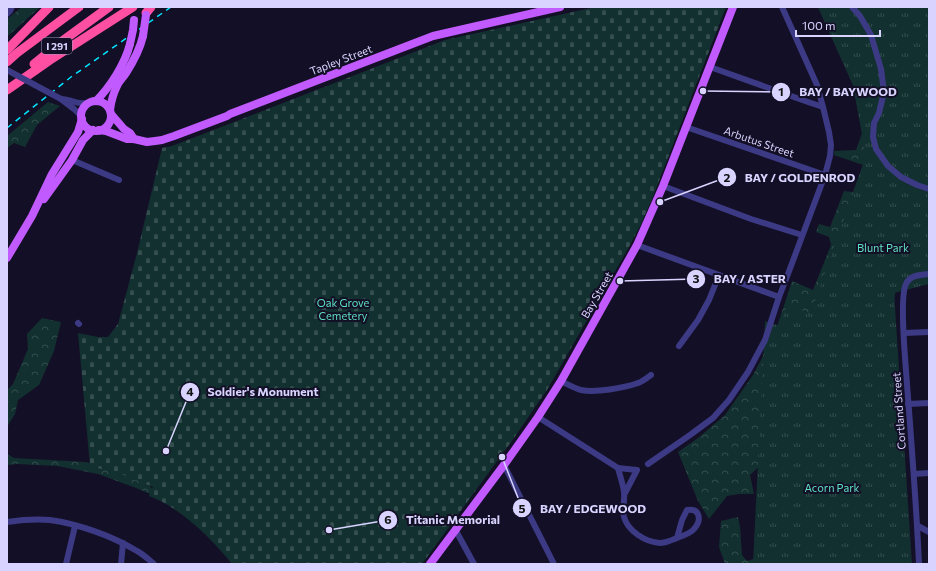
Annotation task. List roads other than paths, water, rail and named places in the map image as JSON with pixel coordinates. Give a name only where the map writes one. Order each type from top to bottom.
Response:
[{"type":"highway","points":[[7,50],[49,7]]},
{"type":"highway","name":"I 291","points":[[7,62],[79,7]]},
{"type":"highway","name":"I 291","points":[[7,89],[61,42],[109,7]]},
{"type":"highway","points":[[7,89],[50,60],[134,8]]},
{"type":"main road","name":"Tapley Street","points":[[96,130],[106,131],[128,139],[147,142],[162,140],[433,36],[560,7]]},
{"type":"main road","points":[[32,216],[52,174],[78,132],[83,110],[105,92],[129,50],[134,20],[134,8]]},
{"type":"main road","name":"Bay Street","points":[[430,564],[538,417],[561,380],[637,245],[663,186],[732,8]]},
{"type":"main road","points":[[7,258],[32,216],[72,160],[83,140],[96,130],[106,127],[110,121],[112,98],[117,86],[133,61],[141,42],[147,11]]},
{"type":"main road","points":[[93,102],[104,104],[134,139]]},
{"type":"main road","points":[[82,118],[86,126],[96,130]]},
{"type":"street","points":[[7,14],[12,7]]},
{"type":"street","points":[[648,464],[713,418],[729,400],[748,372],[765,340],[830,156],[831,145],[829,132],[817,85],[782,7]]},
{"type":"street","points":[[852,7],[860,16],[871,35],[882,69],[884,92],[879,113],[874,123],[873,137],[876,149],[888,166],[900,177],[929,189]]},
{"type":"street","points":[[710,67],[823,106]]},
{"type":"street","points":[[7,70],[61,99],[74,109],[82,118]]},
{"type":"street","points":[[61,99],[80,103],[93,102]]},
{"type":"street","name":"Arbutus Street","points":[[686,127],[824,175]]},
{"type":"street","points":[[72,160],[119,180]]},
{"type":"street","points":[[663,186],[726,210],[802,236]]},
{"type":"street","points":[[637,245],[779,297]]},
{"type":"street","name":"Cortland Street","points":[[919,564],[918,526],[908,404],[903,298],[905,286],[909,279],[915,276],[929,274]]},
{"type":"street","points":[[679,346],[698,320],[709,300],[719,275]]},
{"type":"street","points":[[904,333],[929,332]]},
{"type":"street","points":[[561,380],[581,390],[592,391],[639,383],[651,375]]},
{"type":"street","points":[[908,404],[929,403]]},
{"type":"street","points":[[538,417],[618,468],[637,470],[624,493]]},
{"type":"street","points":[[504,465],[554,564]]},
{"type":"street","points":[[618,468],[624,493],[624,517],[636,533],[649,540],[660,543],[677,538],[691,532],[698,525],[698,514],[695,511],[687,510],[682,520],[677,538]]},
{"type":"street","points":[[914,474],[929,473]]},
{"type":"street","points":[[7,522],[49,520],[98,532],[139,551],[154,564]]},
{"type":"street","points":[[66,564],[75,526]]},
{"type":"street","points":[[918,526],[929,532]]},
{"type":"street","points":[[455,529],[474,564]]},
{"type":"street","points":[[121,564],[123,543]]},
{"type":"railway","points":[[7,128],[71,77],[171,7]]},
{"type":"place","name":"BAY / BAYWOOD","points":[[703,91]]},
{"type":"place","name":"BAY / GOLDENROD","points":[[660,202]]},
{"type":"place","name":"BAY / ASTER","points":[[620,281]]},
{"type":"place","name":"Soldier's Monument","points":[[166,451]]},
{"type":"place","name":"BAY / EDGEWOOD","points":[[502,457]]},
{"type":"place","name":"Titanic Memorial","points":[[329,530]]},
{"type":"park label","name":"Blunt Park","points":[[883,248]]},
{"type":"park label","name":"Oak Grove Cemetery","points":[[343,309]]},
{"type":"park label","name":"Acorn Park","points":[[832,488]]}]
